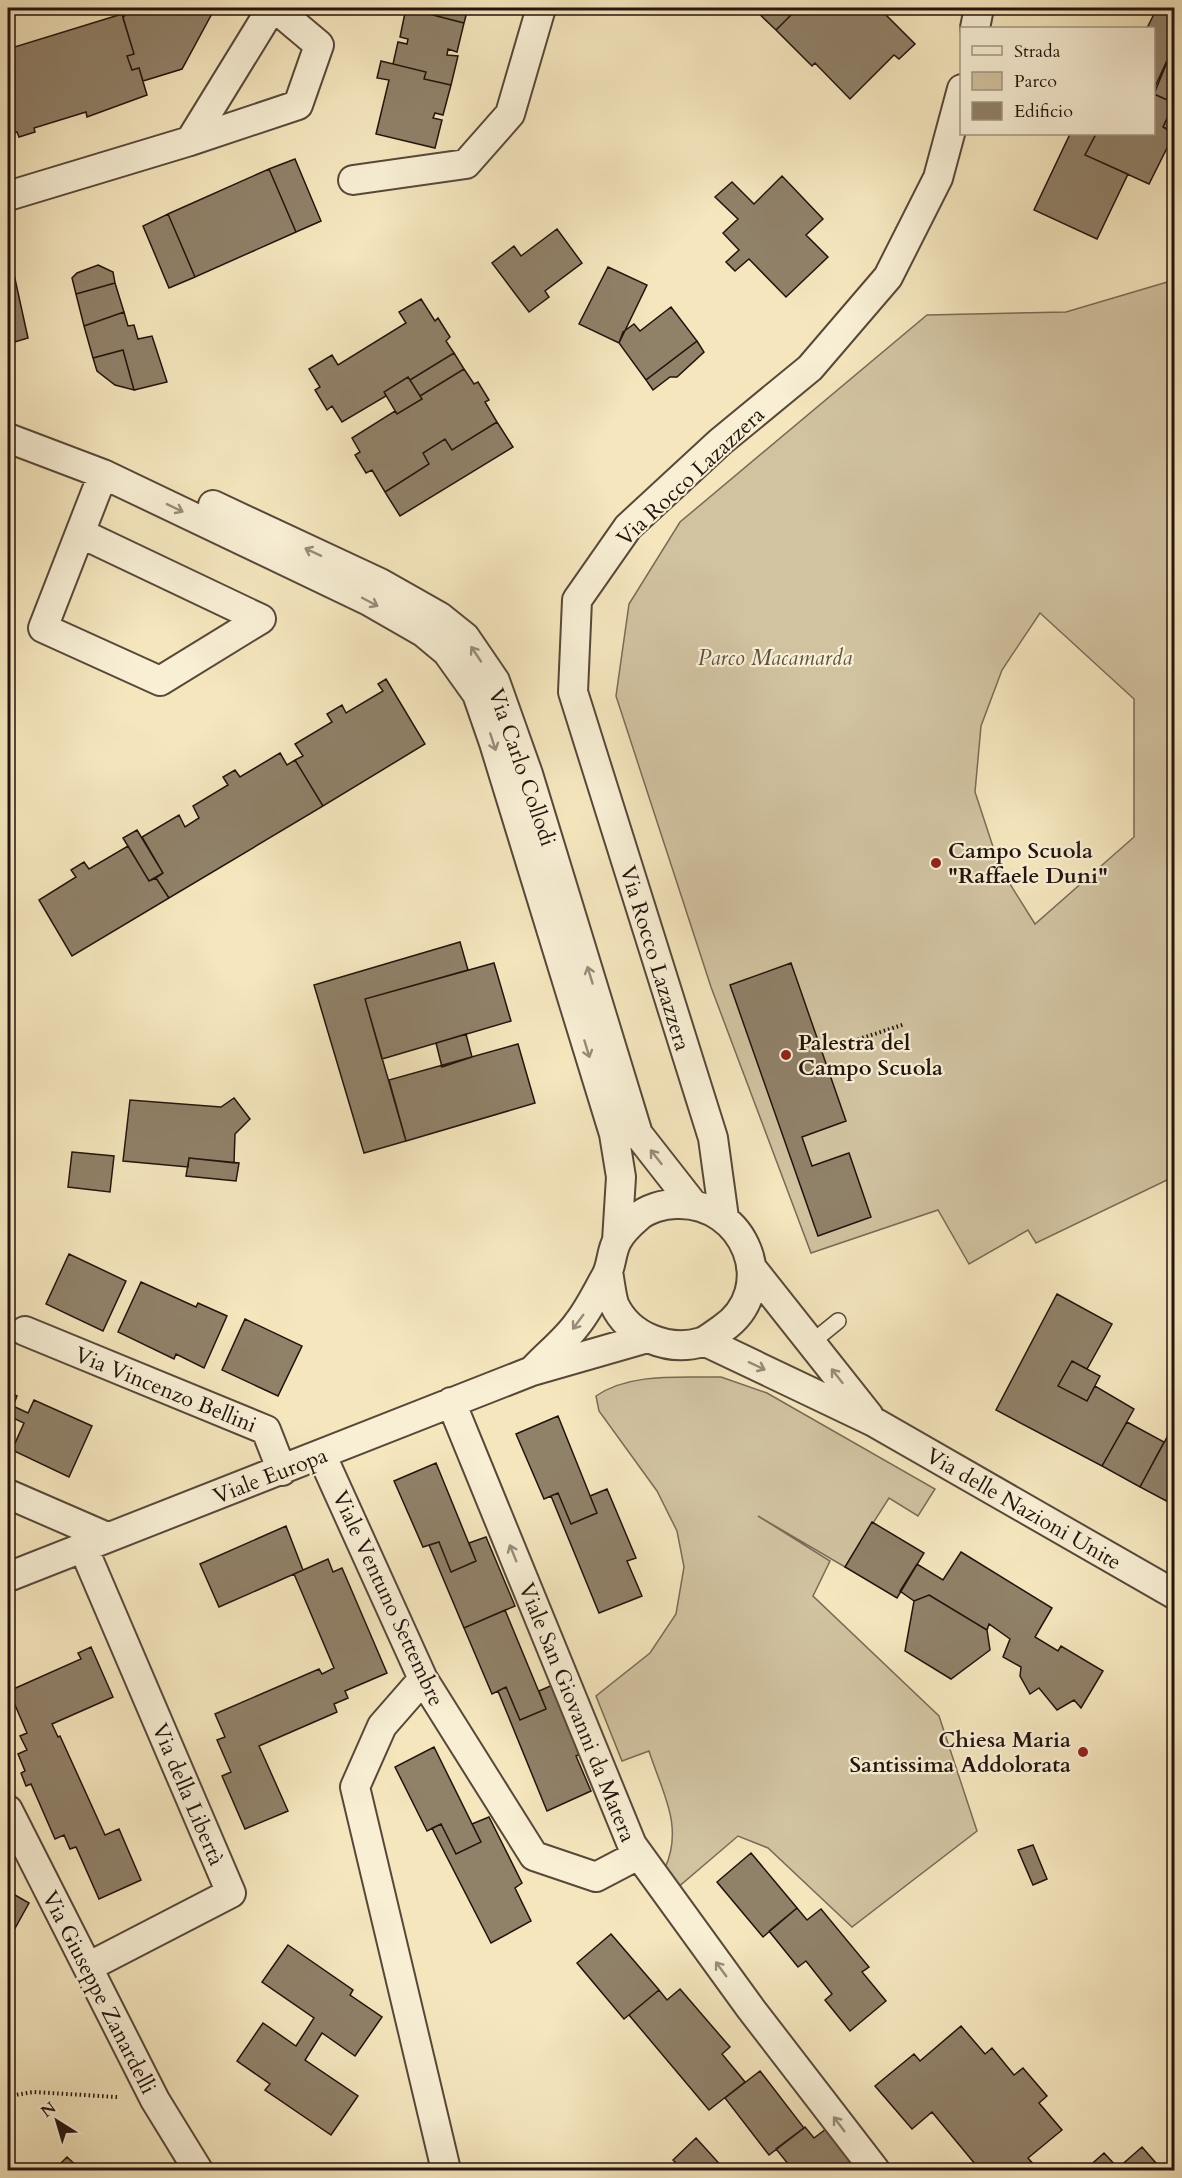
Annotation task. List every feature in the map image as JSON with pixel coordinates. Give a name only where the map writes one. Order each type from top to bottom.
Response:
[{"type":"street","points":[[190,141],[265,19],[265,8]]},
{"type":"street","points":[[8,196],[190,141],[298,105],[319,45],[274,8]]},
{"type":"street","points":[[353,180],[466,164],[510,114],[541,8]]},
{"type":"street","points":[[975,27],[979,8]]},
{"type":"street","name":"Via Rocco Lazazzera","points":[[724,1218],[713,1138],[573,692],[577,600],[628,527],[720,442],[810,368],[888,277],[938,178],[960,96]]},
{"type":"street","name":"Via Carlo Collodi","points":[[8,438],[103,474],[369,601],[423,632],[447,652],[477,694],[614,1134],[621,1177],[617,1241]]},
{"type":"street","points":[[80,533],[261,619],[160,681],[43,628],[80,533],[103,474]]},
{"type":"street","name":"Via Carlo Collodi","points":[[103,474],[155,477],[380,584],[440,617],[465,637],[495,681],[528,774],[638,1134],[692,1203]]},
{"type":"street","points":[[532,1371],[578,1324],[608,1272],[617,1241],[639,1216],[664,1204],[692,1203],[724,1218],[742,1237],[751,1267],[749,1293],[743,1308],[733,1322],[704,1341],[680,1346],[647,1338],[629,1325],[614,1304],[608,1272]]},
{"type":"street","points":[[751,1267],[874,1422]]},
{"type":"street","name":"Via Vincenzo Bellini","points":[[25,1331],[266,1430],[282,1471]]},
{"type":"street","name":"Viale Europa","points":[[8,1577],[322,1456],[532,1371],[647,1338]]},
{"type":"street","name":"Via delle Nazioni Unite","points":[[704,1341],[874,1422],[1174,1594]]},
{"type":"street","name":"Viale San Giovanni da Matera","points":[[451,1402],[632,1845],[751,2009],[875,2170]]},
{"type":"street","name":"Viale Ventuno Settembre","points":[[322,1456],[423,1679],[534,1857],[596,1876],[638,1855]]},
{"type":"street","points":[[8,1494],[95,1542]]},
{"type":"street","name":"Via della Libertà","points":[[88,1967],[231,1893],[95,1542]]},
{"type":"street","points":[[423,1679],[381,1726],[355,1787],[446,2170]]},
{"type":"street","name":"Via Giuseppe Zanardelli","points":[[8,1810],[154,2100],[198,2170]]},
{"type":"lane","points":[[811,1343],[838,1321]]},
{"type":"path","points":[[841,1046],[905,1024]]},
{"type":"path","points":[[8,2096],[34,2092],[154,2100]]},
{"type":"green space","name":"Parco Macamarda","points":[[1174,280],[1174,1179],[1169,1179],[1036,1243],[1028,1230],[969,1264],[938,1210],[811,1253],[711,987],[616,696],[629,604],[680,522],[927,315],[1066,312]],"holes":[[[1040,613],[1134,699],[1134,837],[1035,924],[1000,868],[975,792],[981,726],[1002,670]]]},
{"type":"green space","points":[[721,1377],[767,1393],[935,1489],[918,1516],[889,1498],[845,1567],[758,1516],[830,1561],[813,1596],[939,1716],[977,1831],[852,1927],[768,1848],[738,1836],[677,1888],[665,1868],[670,1853],[672,1823],[665,1795],[649,1751],[622,1761],[596,1696],[650,1653],[676,1614],[684,1567],[677,1531],[657,1491],[599,1411],[596,1396],[610,1388],[640,1380]]},
{"type":"building","points":[[129,8],[215,8],[182,69],[143,81],[139,68],[132,70],[127,56],[134,54],[123,18]]},
{"type":"building","points":[[406,8],[464,23],[457,52],[448,49],[447,55],[458,56],[451,85],[424,79],[426,72],[393,64],[398,42],[407,44],[408,39],[400,37]]},
{"type":"building","points":[[406,8],[468,8],[464,23]]},
{"type":"building","points":[[753,8],[798,8],[776,30]]},
{"type":"building","points":[[798,8],[879,8],[915,44],[899,59],[894,55],[850,99],[815,63],[812,66],[776,30]]},
{"type":"building","points":[[1157,8],[1174,8],[1174,45],[1155,87],[1155,27],[1148,27]]},
{"type":"building","points":[[122,14],[134,54],[127,56],[132,70],[139,68],[147,95],[87,117],[86,112],[34,128],[35,132],[19,137],[17,132],[8,135],[8,49]]},
{"type":"building","points":[[1174,45],[1174,103],[1155,94]]},
{"type":"building","points":[[381,61],[426,72],[424,79],[451,85],[443,115],[435,113],[433,118],[442,120],[435,148],[376,134],[389,80],[377,78]]},
{"type":"building","points":[[1155,94],[1174,103],[1163,127],[1174,134],[1149,184],[1085,155],[1095,135],[1155,135]]},
{"type":"building","points":[[1174,105],[1174,132],[1163,127]]},
{"type":"building","points":[[1070,135],[1095,135],[1085,155],[1128,174],[1097,239],[1034,210]]},
{"type":"building","points":[[295,159],[321,221],[296,232],[269,169]]},
{"type":"building","points":[[269,169],[296,232],[195,277],[168,214]]},
{"type":"building","points":[[782,176],[823,219],[806,235],[828,257],[786,297],[749,259],[735,271],[726,262],[739,250],[723,233],[738,219],[715,197],[732,182],[754,204]]},
{"type":"building","points":[[168,214],[195,277],[169,288],[143,226]]},
{"type":"building","points":[[557,229],[582,263],[545,291],[549,297],[529,312],[492,263],[514,246],[521,256]]},
{"type":"building","points":[[8,247],[28,338],[8,344]]},
{"type":"building","points":[[98,265],[113,272],[115,283],[76,294],[72,278],[77,273]]},
{"type":"building","points":[[608,267],[647,285],[619,343],[579,324]]},
{"type":"building","points":[[115,283],[124,312],[84,326],[76,294]]},
{"type":"building","points":[[421,299],[435,321],[438,318],[450,337],[446,341],[454,353],[410,380],[408,377],[384,392],[386,396],[342,422],[332,406],[327,410],[315,390],[320,387],[309,369],[332,355],[338,365],[406,323],[399,312]]},
{"type":"building","points":[[671,307],[697,341],[646,380],[619,343],[623,332],[634,324],[640,331]]},
{"type":"building","points":[[124,312],[128,326],[134,325],[138,339],[152,336],[167,382],[134,390],[123,350],[93,358],[84,326]]},
{"type":"building","points":[[697,341],[704,352],[677,377],[670,377],[653,390],[646,380]]},
{"type":"building","points":[[123,350],[134,390],[115,385],[97,371],[93,358]]},
{"type":"building","points":[[454,353],[464,369],[420,396],[410,380]]},
{"type":"building","points":[[464,369],[474,384],[478,382],[489,400],[485,402],[497,422],[452,450],[445,439],[423,453],[429,464],[385,492],[372,470],[366,473],[355,455],[360,452],[352,438],[395,411],[397,414],[422,399],[420,396]]},
{"type":"building","points":[[408,377],[422,399],[397,414],[384,392]]},
{"type":"building","points":[[497,422],[513,447],[400,516],[385,492],[429,464],[423,453],[445,439],[452,450]]},
{"type":"building","points":[[386,679],[425,744],[323,806],[295,760],[303,756],[295,744],[332,722],[327,714],[342,705],[346,713],[383,691],[378,684]]},
{"type":"building","points":[[280,753],[287,765],[295,760],[323,806],[169,898],[156,878],[163,873],[142,837],[179,815],[185,827],[199,818],[193,806],[228,785],[223,777],[235,770],[240,777]]},
{"type":"building","points":[[137,830],[163,873],[149,881],[123,838]]},
{"type":"building","points":[[128,846],[149,881],[156,878],[169,898],[72,956],[39,900],[76,877],[71,870],[84,862],[89,869]]},
{"type":"building","points":[[460,942],[468,970],[365,999],[406,1141],[364,1153],[314,985]]},
{"type":"building","points":[[494,963],[511,1021],[382,1059],[365,999]]},
{"type":"building","points":[[791,963],[846,1121],[802,1137],[812,1166],[849,1153],[871,1217],[818,1236],[730,985]]},
{"type":"building","points":[[466,1034],[472,1057],[442,1067],[436,1043]]},
{"type":"building","points":[[518,1044],[535,1103],[406,1141],[389,1080]]},
{"type":"building","points":[[234,1098],[250,1119],[235,1134],[234,1163],[189,1158],[188,1167],[123,1161],[130,1100],[221,1107]]},
{"type":"building","points":[[72,1152],[114,1156],[110,1192],[68,1187]]},
{"type":"building","points":[[189,1158],[239,1163],[236,1181],[186,1176]]},
{"type":"building","points":[[69,1254],[126,1281],[103,1331],[46,1304]]},
{"type":"building","points":[[141,1282],[196,1307],[198,1303],[227,1316],[204,1368],[176,1354],[174,1359],[118,1332]]},
{"type":"building","points":[[1057,1294],[1112,1324],[1087,1369],[1072,1361],[1058,1386],[1087,1401],[1095,1386],[1134,1409],[1102,1466],[996,1410]]},
{"type":"building","points":[[245,1319],[302,1346],[278,1396],[222,1370]]},
{"type":"building","points":[[1072,1361],[1100,1376],[1087,1401],[1058,1386]]},
{"type":"building","points":[[8,1392],[17,1396],[13,1406],[28,1413],[34,1400],[92,1426],[69,1477],[12,1450],[24,1423],[9,1416],[8,1419]]},
{"type":"building","points":[[558,1416],[597,1513],[571,1524],[558,1493],[544,1499],[516,1434]]},
{"type":"building","points":[[1127,1422],[1164,1442],[1140,1487],[1102,1466]]},
{"type":"building","points":[[1172,1428],[1174,1430],[1174,1505],[1140,1487]]},
{"type":"building","points":[[436,1463],[476,1561],[451,1572],[439,1542],[423,1547],[394,1481]]},
{"type":"building","points":[[607,1489],[636,1558],[627,1561],[642,1596],[599,1613],[551,1496],[558,1493],[571,1524],[597,1513],[590,1496]]},
{"type":"building","points":[[872,1522],[924,1553],[897,1598],[845,1567]]},
{"type":"building","points":[[286,1526],[303,1570],[219,1607],[200,1564]]},
{"type":"building","points":[[486,1537],[515,1606],[464,1628],[429,1545],[439,1542],[451,1572],[476,1561],[469,1543]]},
{"type":"building","points":[[961,1552],[1052,1608],[1035,1637],[1058,1651],[1061,1646],[1103,1671],[1081,1708],[1074,1700],[1057,1710],[1039,1688],[1030,1694],[1020,1676],[1021,1667],[1003,1657],[1010,1639],[989,1624],[987,1630],[929,1595],[914,1601],[900,1591],[917,1564],[943,1580]]},
{"type":"building","points":[[328,1559],[333,1572],[342,1568],[387,1673],[345,1691],[348,1698],[334,1704],[337,1712],[259,1746],[288,1811],[245,1829],[222,1776],[231,1772],[217,1740],[225,1737],[215,1714],[319,1669],[322,1674],[334,1668],[294,1574]]},
{"type":"building","points":[[929,1595],[987,1630],[990,1650],[951,1679],[905,1651],[914,1601]]},
{"type":"building","points":[[505,1610],[546,1709],[520,1720],[506,1687],[492,1694],[464,1628]]},
{"type":"building","points":[[91,1647],[113,1697],[52,1724],[58,1737],[60,1736],[105,1835],[119,1829],[141,1880],[99,1899],[76,1847],[70,1849],[64,1835],[55,1839],[31,1784],[26,1786],[21,1773],[25,1771],[18,1754],[27,1750],[20,1736],[27,1733],[9,1691],[81,1659],[78,1653]]},
{"type":"building","points":[[555,1684],[583,1753],[576,1756],[591,1791],[547,1811],[498,1691],[506,1687],[520,1720],[546,1709],[539,1691]]},
{"type":"building","points":[[434,1747],[481,1842],[456,1854],[441,1824],[427,1831],[395,1767]]},
{"type":"building","points":[[489,1817],[522,1883],[515,1888],[531,1921],[491,1943],[432,1828],[441,1824],[456,1854],[481,1842],[472,1824]]},
{"type":"building","points":[[1033,1845],[1047,1879],[1033,1885],[1018,1850]]},
{"type":"building","points":[[751,1853],[797,1908],[763,1937],[717,1882]]},
{"type":"building","points":[[8,1891],[29,1903],[8,1941]]},
{"type":"building","points":[[797,1908],[807,1920],[821,1909],[869,1967],[862,1972],[886,2001],[850,2031],[825,2000],[832,1994],[806,1961],[798,1967],[769,1931]]},
{"type":"building","points":[[611,1934],[659,1990],[624,2019],[577,1963]]},
{"type":"building","points":[[288,1945],[353,1990],[350,1995],[382,2017],[355,2056],[322,2033],[305,2060],[358,2096],[331,2135],[265,2090],[270,2084],[237,2061],[263,2023],[296,2046],[314,2018],[262,1982]]},
{"type":"building","points":[[680,1989],[730,2047],[722,2054],[745,2082],[709,2110],[629,2015],[659,1990],[667,2000]]},
{"type":"building","points":[[961,2026],[985,2054],[992,2048],[1014,2075],[1023,2068],[1047,2096],[1039,2103],[1062,2130],[1028,2158],[1034,2165],[1028,2170],[980,2170],[932,2112],[912,2129],[875,2086],[914,2054],[920,2061]]},
{"type":"building","points":[[760,2071],[804,2128],[769,2155],[725,2098]]},
{"type":"building","points":[[830,2126],[865,2170],[793,2170],[776,2149],[805,2127],[814,2138]]},
{"type":"building","points":[[696,2138],[725,2170],[683,2170],[673,2160]]},
{"type":"building","points":[[1142,2147],[1162,2170],[1115,2170],[1118,2168]]},
{"type":"building","points":[[1104,2153],[1118,2168],[1116,2170],[1085,2170]]},
{"type":"building","points":[[67,2157],[81,2170],[54,2170]]},
{"type":"place","name":"Campo Scuola \"Raffaele Duni\"","points":[[936,863]]},
{"type":"place","name":"Palestra del Campo Scuola","points":[[786,1055]]},
{"type":"place","name":"Chiesa Maria Santissima Addolorata","points":[[1083,1752]]}]
